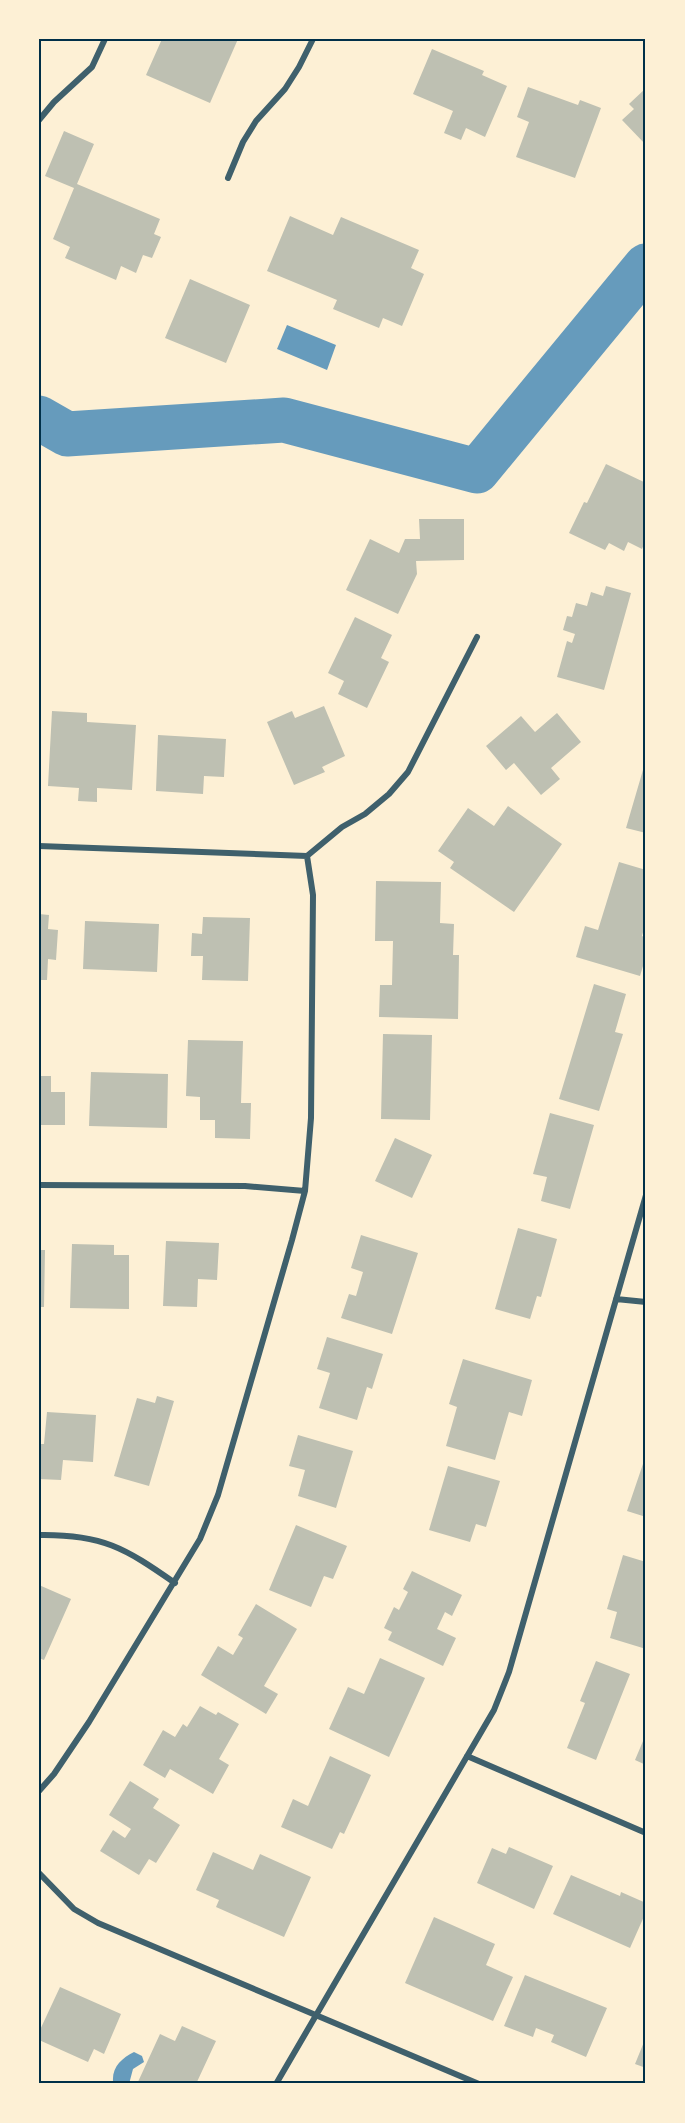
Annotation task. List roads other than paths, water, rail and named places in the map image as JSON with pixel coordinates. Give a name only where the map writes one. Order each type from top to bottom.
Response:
[{"type":"street","points":[[39,120],[54,102],[92,67],[105,39]]},
{"type":"street","points":[[228,178],[243,142],[256,121],[285,89],[313,39]]},
{"type":"street","points":[[39,846],[307,856],[342,827],[365,814],[389,794],[408,772],[477,637]]},
{"type":"street","points":[[39,1791],[54,1774],[89,1722],[175,1583],[200,1539],[218,1495],[305,1191],[311,1118],[312,895],[307,856]]},
{"type":"street","points":[[39,1185],[246,1186],[305,1191]]},
{"type":"street","points":[[276,2084],[494,1710],[509,1672],[646,1195]]},
{"type":"street","points":[[616,1299],[646,1302]]},
{"type":"street","points":[[39,1535],[81,1536],[103,1541],[127,1552],[175,1583]]},
{"type":"street","points":[[467,1756],[646,1833]]},
{"type":"street","points":[[39,1873],[74,1909],[98,1923],[479,2084]]},
{"type":"water","points":[[287,325],[336,345],[327,370],[277,349]]},
{"type":"water","points":[[134,2052],[142,2056],[144,2062],[133,2069],[129,2084],[116,2084],[113,2076],[116,2067]]},
{"type":"waterway","points":[[39,418],[67,434],[284,420],[477,471],[646,266]]}]
